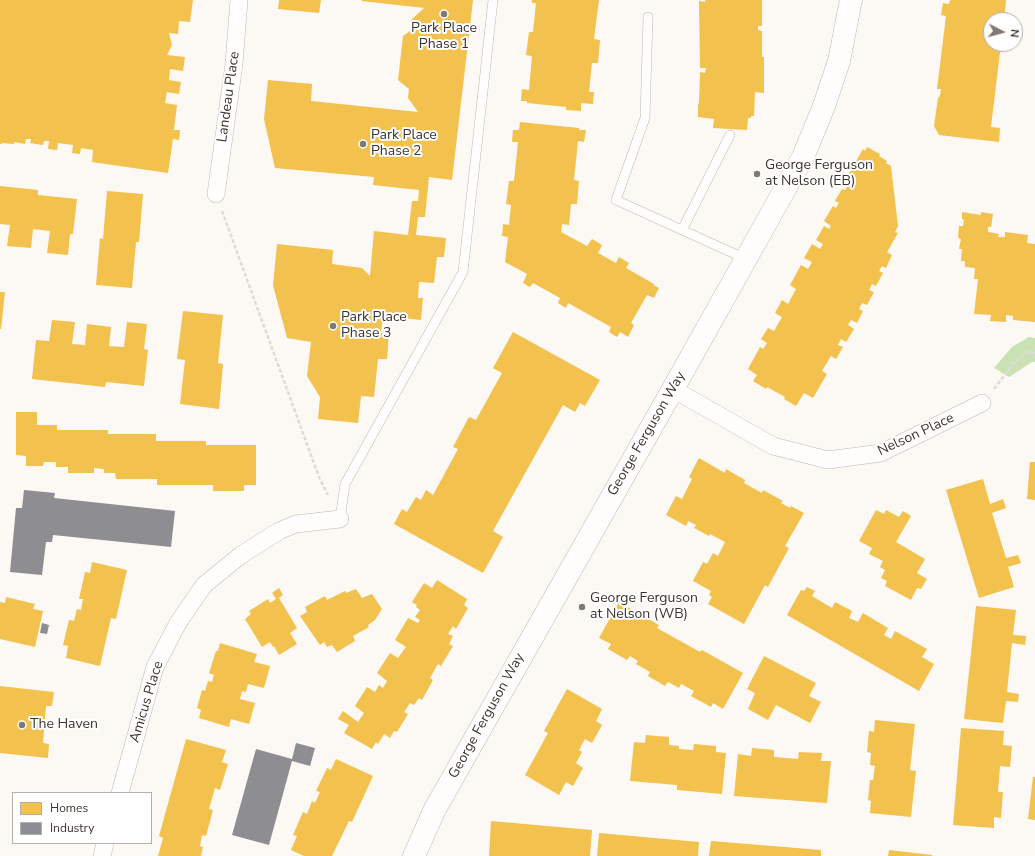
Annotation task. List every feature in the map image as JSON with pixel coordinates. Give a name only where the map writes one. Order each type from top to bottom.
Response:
[{"type":"main road","name":"George Ferguson Way","points":[[414,856],[439,802],[803,156],[824,106],[839,61],[851,0]]},
{"type":"street","name":"Landeau Place","points":[[216,194],[234,64],[239,0]]},
{"type":"street","name":"Nelson Place","points":[[673,389],[773,446],[828,460],[881,454],[982,404]]},
{"type":"street","name":"Amicus Place","points":[[120,792],[155,667],[178,622],[204,585],[241,554],[279,531],[296,524],[340,519]]},
{"type":"street","points":[[102,856],[105,844]]},
{"type":"lane","points":[[340,519],[345,484],[463,272],[492,0]]},
{"type":"lane","points":[[648,17],[645,118],[616,200],[746,259]]},
{"type":"lane","points":[[682,230],[730,135]]},
{"type":"path","points":[[216,194],[319,477],[340,519]]},
{"type":"path","points":[[982,404],[1013,364],[1027,352],[1035,353]]},
{"type":"green space","points":[[1029,337],[1035,338],[1035,362],[1032,362],[1009,377],[994,368],[1012,347]]},
{"type":"building: Homes","points":[[0,0],[193,0],[190,22],[179,21],[178,34],[169,33],[172,45],[167,55],[185,57],[183,71],[170,69],[169,80],[181,82],[179,94],[167,92],[165,103],[177,105],[174,130],[180,130],[179,140],[173,139],[168,173],[92,162],[93,150],[81,148],[80,154],[72,153],[73,145],[58,143],[57,150],[48,149],[49,141],[44,141],[43,145],[30,143],[31,139],[26,139],[25,144],[14,142],[14,144],[0,144]]},
{"type":"building: Homes","points":[[279,0],[321,0],[319,13],[278,9]]},
{"type":"building: Homes","points":[[362,0],[473,0],[452,180],[429,177],[425,217],[418,217],[416,235],[446,238],[444,257],[437,257],[434,283],[419,282],[418,298],[423,298],[421,320],[383,316],[381,333],[389,333],[387,359],[378,359],[374,397],[361,396],[358,423],[318,419],[320,397],[307,376],[311,342],[287,338],[273,285],[277,244],[333,250],[332,264],[362,268],[370,276],[374,231],[408,235],[412,201],[418,201],[419,190],[373,185],[374,177],[275,168],[264,119],[268,80],[312,84],[311,101],[418,112],[408,98],[409,89],[398,80],[403,36],[410,31],[412,19],[424,8]]},
{"type":"building: Homes","points":[[532,0],[599,0],[594,39],[600,40],[598,63],[592,63],[589,92],[594,92],[593,104],[581,103],[581,111],[566,110],[566,107],[521,101],[522,89],[529,90],[532,56],[526,55],[529,32],[533,32],[536,3],[532,3]]},
{"type":"building: Homes","points":[[705,0],[762,0],[762,26],[758,26],[758,30],[762,31],[764,93],[755,92],[754,116],[748,118],[747,130],[713,128],[714,119],[698,117],[700,72],[705,73],[706,68],[700,68],[699,1],[705,2]]},
{"type":"building: Homes","points":[[950,0],[1006,0],[1005,12],[983,12],[983,52],[1000,52],[991,127],[1000,128],[999,142],[939,135],[934,126],[938,98],[940,96],[941,89],[937,89],[946,16],[941,15],[943,3],[949,4]]},
{"type":"building: Homes","points":[[520,122],[586,130],[584,142],[578,141],[574,180],[579,181],[577,204],[571,204],[569,225],[562,224],[561,232],[587,246],[592,239],[602,245],[598,253],[616,263],[619,257],[629,263],[626,268],[659,288],[654,298],[647,295],[631,323],[634,325],[628,337],[620,332],[617,337],[609,332],[611,327],[568,303],[566,308],[558,303],[560,298],[533,283],[530,287],[523,283],[527,274],[505,262],[508,237],[502,236],[503,224],[509,225],[511,205],[506,204],[509,181],[514,181],[518,142],[512,142],[513,130],[519,130]]},
{"type":"building: Homes","points":[[867,147],[880,154],[879,156],[887,161],[886,163],[891,166],[898,226],[895,232],[898,233],[887,252],[892,255],[886,268],[882,266],[879,271],[883,273],[876,286],[872,284],[869,290],[874,292],[867,305],[862,303],[859,309],[863,311],[857,323],[851,320],[848,325],[854,329],[846,342],[841,339],[838,345],[843,347],[836,359],[831,356],[822,371],[827,374],[813,398],[804,393],[796,406],[784,399],[785,397],[767,387],[766,389],[753,381],[757,375],[748,369],[760,347],[763,349],[767,343],[761,339],[768,328],[774,331],[782,317],[775,313],[782,300],[788,304],[796,289],[790,285],[801,265],[808,269],[812,262],[804,258],[812,244],[820,249],[823,244],[816,240],[824,226],[829,229],[831,226],[824,221],[833,206],[836,208],[839,203],[835,201],[842,189],[845,190],[847,187],[843,184],[863,149],[865,151]]},
{"type":"building: Homes","points":[[0,186],[38,190],[38,195],[77,199],[73,234],[70,234],[68,255],[47,253],[50,231],[33,229],[31,248],[7,246],[10,225],[0,224]]},
{"type":"building: Homes","points":[[107,191],[143,194],[139,242],[136,242],[132,288],[96,285],[100,238],[103,239]]},
{"type":"building: Homes","points":[[962,212],[981,215],[981,212],[993,214],[991,227],[988,227],[988,232],[999,234],[998,237],[1005,237],[1005,232],[1028,235],[1027,243],[1035,244],[1035,322],[1013,320],[1013,316],[1006,315],[1006,322],[990,321],[991,315],[974,314],[978,279],[974,279],[975,268],[965,267],[965,261],[961,261],[962,249],[959,249],[961,239],[958,238],[959,226],[963,226],[964,220],[962,219]]},
{"type":"building: Homes","points":[[0,292],[5,292],[1,329],[0,329]]},
{"type":"building: Homes","points":[[183,311],[223,315],[218,363],[223,364],[219,409],[180,404],[185,360],[177,359]]},
{"type":"building: Homes","points":[[52,320],[75,322],[72,344],[85,345],[87,324],[111,327],[109,346],[124,347],[127,322],[147,324],[144,349],[148,350],[144,386],[106,382],[105,387],[32,379],[36,340],[49,341]]},
{"type":"building: Homes","points":[[513,332],[600,380],[585,406],[580,403],[575,412],[563,405],[493,531],[503,537],[483,573],[394,524],[402,509],[407,512],[416,497],[421,500],[426,490],[433,495],[458,449],[453,447],[469,417],[476,420],[502,373],[493,368]]},
{"type":"building: Homes","points":[[16,412],[37,412],[37,425],[57,425],[57,430],[108,430],[108,434],[156,434],[156,441],[206,441],[206,445],[256,445],[256,485],[244,485],[244,491],[213,491],[213,485],[157,485],[157,479],[116,479],[115,473],[104,473],[104,469],[94,468],[94,473],[68,473],[68,467],[56,467],[56,462],[44,462],[43,466],[26,466],[26,456],[16,455]]},
{"type":"building: Homes","points":[[699,458],[725,473],[726,469],[745,480],[744,483],[762,493],[763,490],[783,501],[781,503],[790,508],[791,506],[804,513],[785,546],[789,548],[768,587],[765,585],[744,624],[708,604],[712,597],[709,595],[711,591],[693,581],[703,562],[707,564],[713,553],[718,556],[725,542],[694,528],[696,525],[688,521],[686,526],[666,515],[676,496],[682,499],[692,479],[689,477]]},
{"type":"building: Homes","points":[[1030,462],[1035,462],[1035,500],[1027,499]]},
{"type":"building: Homes","points":[[983,479],[990,504],[1003,499],[1006,508],[992,513],[1006,558],[1018,555],[1021,563],[1008,567],[1014,587],[979,598],[946,490]]},
{"type":"building: Homes","points":[[876,510],[884,514],[886,510],[899,517],[903,511],[911,516],[896,542],[925,559],[917,573],[927,579],[921,589],[917,588],[911,600],[885,586],[887,581],[881,578],[885,570],[880,567],[883,561],[869,554],[872,548],[859,541]]},
{"type":"building: Homes","points":[[92,562],[127,570],[116,619],[111,618],[100,666],[66,658],[68,646],[63,645],[69,620],[74,621],[77,609],[81,610],[83,599],[79,599],[85,572],[90,573]]},
{"type":"building: Homes","points":[[437,580],[467,599],[464,605],[468,608],[456,629],[453,626],[448,634],[453,636],[449,644],[453,646],[441,666],[438,664],[430,678],[433,680],[422,700],[419,698],[414,705],[410,703],[404,712],[408,714],[397,732],[394,731],[390,738],[384,734],[378,744],[376,742],[372,749],[344,733],[349,725],[338,719],[343,711],[358,722],[364,713],[355,706],[367,687],[375,692],[379,685],[383,688],[387,681],[377,673],[390,653],[398,658],[406,647],[395,640],[408,618],[418,623],[420,620],[415,617],[420,610],[416,607],[417,605],[412,602],[424,583],[432,588]]},
{"type":"building: Homes","points":[[807,587],[815,591],[812,596],[832,608],[835,602],[852,611],[849,618],[858,622],[863,613],[888,628],[884,635],[891,639],[895,631],[927,649],[922,657],[934,664],[919,691],[787,615],[801,590],[804,591]]},
{"type":"building: Homes","points":[[279,588],[283,595],[279,598],[297,628],[290,633],[297,644],[279,655],[270,642],[262,647],[245,619],[251,614],[249,611],[268,599],[270,603],[276,599],[272,593]]},
{"type":"building: Homes","points":[[356,589],[362,598],[372,594],[382,609],[375,620],[368,625],[369,627],[353,636],[355,641],[337,652],[332,645],[327,647],[324,642],[320,645],[300,616],[307,612],[305,607],[325,596],[327,600],[345,591],[346,593]]},
{"type":"building: Homes","points":[[6,597],[35,604],[33,609],[43,611],[35,647],[0,639],[0,602],[5,603]]},
{"type":"building: Homes","points":[[619,602],[659,625],[657,628],[700,652],[702,650],[743,673],[723,709],[713,703],[711,707],[691,696],[694,691],[681,684],[679,688],[668,682],[665,686],[648,676],[650,672],[636,664],[638,661],[630,656],[627,660],[608,649],[611,644],[599,638]]},
{"type":"building: Homes","points":[[976,606],[1016,610],[1013,635],[1026,636],[1025,645],[1012,643],[1007,692],[1019,694],[1018,702],[1006,701],[1003,723],[964,719]]},
{"type":"building: Homes","points":[[220,643],[257,654],[254,662],[270,666],[264,688],[248,684],[246,692],[242,691],[240,699],[255,703],[249,724],[231,719],[229,727],[199,718],[201,710],[197,708],[202,690],[205,691],[208,681],[212,682],[214,675],[209,673]]},
{"type":"building: Homes","points":[[764,656],[816,683],[809,696],[821,702],[810,723],[776,705],[768,720],[748,709],[755,693],[747,689]]},
{"type":"building: Homes","name":"The Haven","points":[[0,686],[54,692],[52,706],[46,706],[43,743],[49,744],[48,758],[0,753]]},
{"type":"building: Homes","points":[[567,689],[602,709],[596,721],[602,725],[592,743],[585,739],[579,750],[582,752],[576,763],[583,768],[573,786],[566,782],[559,795],[525,775],[548,733],[544,731]]},
{"type":"building: Homes","points":[[875,720],[915,724],[910,770],[916,771],[911,817],[870,813],[871,801],[868,800],[870,780],[873,780],[875,766],[870,765],[871,753],[867,752],[869,731],[874,732]]},
{"type":"building: Homes","points":[[961,728],[1004,731],[1003,745],[1012,746],[1010,767],[1000,766],[998,792],[1003,792],[1001,818],[994,817],[994,828],[953,825]]},
{"type":"building: Homes","points":[[646,735],[669,737],[669,745],[679,746],[679,749],[693,750],[694,744],[716,746],[716,752],[726,753],[722,794],[677,790],[677,785],[630,781],[634,742],[645,743]]},
{"type":"building: Homes","points":[[186,739],[226,750],[222,762],[228,764],[220,790],[215,788],[209,809],[213,810],[206,836],[202,835],[200,846],[203,847],[201,856],[158,856],[163,838],[159,836]]},
{"type":"building: Homes","points":[[752,748],[774,750],[774,757],[798,759],[799,752],[822,753],[821,761],[831,761],[827,803],[734,796],[738,754],[751,756]]},
{"type":"building: Homes","points":[[336,759],[373,776],[352,822],[349,821],[332,856],[304,856],[291,850],[297,836],[293,835],[303,812],[307,814],[312,801],[315,803],[320,792],[316,791],[327,768],[331,770]]},
{"type":"building: Homes","points":[[1033,777],[1035,777],[1035,820],[1028,819]]},
{"type":"building: Homes","points":[[491,821],[592,830],[590,856],[489,856]]},
{"type":"building: Homes","points":[[599,833],[699,842],[698,856],[597,856]]},
{"type":"building: Homes","points":[[711,841],[821,850],[821,856],[709,856]]},
{"type":"building: Homes","points":[[889,850],[932,855],[932,856],[888,856]]},
{"type":"building: Industry","points":[[24,490],[55,493],[54,498],[175,511],[171,547],[53,535],[52,542],[46,542],[42,575],[10,572],[16,508],[22,508]]},
{"type":"building: Industry","points":[[42,623],[49,625],[47,634],[40,633]]},
{"type":"building: Industry","points":[[296,743],[315,748],[310,766],[292,761],[269,845],[232,835],[256,749],[292,759]]},
{"type":"place","name":"Park Place Phase 1","points":[[444,14]]},
{"type":"place","name":"Park Place Phase 2","points":[[363,144]]},
{"type":"place","name":"George Ferguson at Nelson (EB)","points":[[757,174]]},
{"type":"place","name":"Park Place Phase 3","points":[[333,326]]},
{"type":"place","name":"George Ferguson at Nelson (WB)","points":[[582,607]]},
{"type":"place","name":"The Haven","points":[[22,725]]}]
